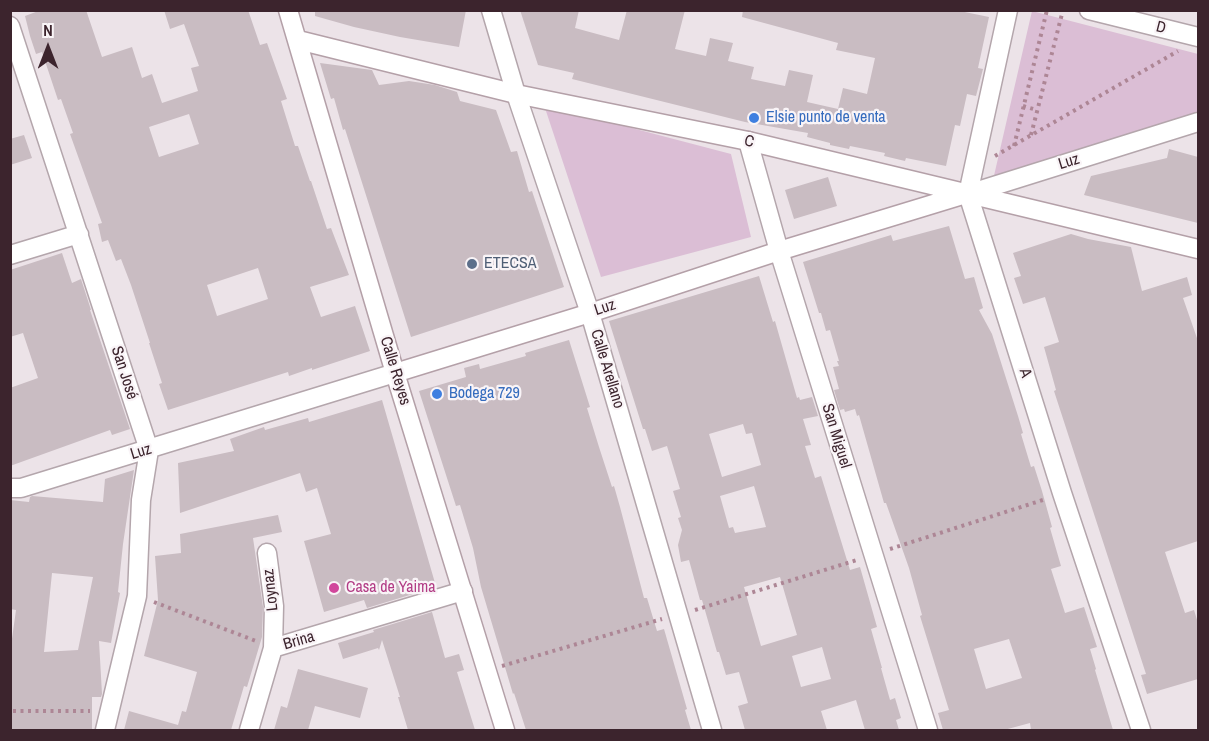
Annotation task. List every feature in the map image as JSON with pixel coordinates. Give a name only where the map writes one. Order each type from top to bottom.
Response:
[{"type":"street","name":"Calle Reyes","points":[[288,10],[395,373],[505,730]]},
{"type":"street","name":"Calle Arellano","points":[[491,10],[516,94],[590,313],[712,730]]},
{"type":"street","name":"A","points":[[1008,10],[968,194],[1062,493],[1141,730]]},
{"type":"street","name":"D","points":[[1089,10],[1198,37]]},
{"type":"street","name":"San José","points":[[10,26],[149,450],[141,500],[137,596],[105,730]]},
{"type":"street","name":"C","points":[[298,40],[516,94],[748,141],[1198,249]]},
{"type":"street","name":"Luz","points":[[10,488],[21,488],[149,450],[590,313],[779,250],[1198,122]]},
{"type":"street","name":"San Miguel","points":[[748,141],[779,250],[928,730]]},
{"type":"street","points":[[10,255],[79,234]]},
{"type":"street","name":"Loynaz","points":[[249,730],[273,648],[274,606],[267,553]]},
{"type":"street","name":"Brina","points":[[273,648],[463,591]]},
{"type":"path","points":[[1014,146],[1047,10]]},
{"type":"path","points":[[1030,136],[1063,10]]},
{"type":"path","points":[[973,169],[1179,51]]},
{"type":"path","points":[[1023,106],[1037,110]]},
{"type":"path","points":[[487,670],[679,615],[1062,493]]},
{"type":"path","name":"Brina","points":[[137,596],[273,648]]},
{"type":"path","points":[[13,711],[110,711]]},
{"type":"shaded area","points":[[1032,11],[1198,54],[1198,118],[993,180]]},
{"type":"shaded area","points":[[544,105],[731,154],[751,237],[601,277]]},
{"type":"building","points":[[41,10],[86,10],[102,57],[132,47],[142,78],[152,74],[162,103],[198,91],[191,68],[199,66],[184,24],[170,29],[164,10],[248,10],[260,45],[267,43],[287,99],[281,101],[295,146],[298,146],[327,229],[331,228],[349,275],[310,287],[321,317],[355,306],[370,351],[289,376],[288,372],[168,410],[159,384],[162,383],[131,285],[121,259],[116,261],[108,240],[102,242],[98,224],[102,223],[70,134],[73,133],[61,99],[58,100],[42,52],[36,54],[25,16]],"holes":[[[189,114],[199,144],[159,157],[149,127]],[[258,268],[268,299],[217,316],[207,285]]]},
{"type":"building","points":[[315,10],[466,10],[459,47],[354,27],[315,16]]},
{"type":"building","points":[[520,10],[579,10],[575,28],[619,40],[627,10],[685,10],[675,49],[706,56],[710,38],[733,43],[728,61],[754,67],[751,79],[785,86],[789,70],[813,75],[807,102],[838,109],[843,88],[867,94],[875,58],[836,50],[838,43],[742,17],[743,10],[955,10],[989,17],[978,68],[983,69],[976,96],[967,94],[960,126],[955,125],[946,166],[906,158],[905,161],[884,156],[885,153],[850,146],[849,149],[830,145],[830,143],[807,137],[808,133],[745,122],[572,79],[574,73],[538,65]]},
{"type":"building","points":[[320,63],[372,70],[379,85],[409,81],[435,85],[457,92],[460,101],[496,110],[511,152],[517,151],[529,192],[532,191],[564,287],[411,337],[345,129],[343,130],[334,98],[331,99]]},
{"type":"building","points":[[24,135],[32,158],[10,165],[10,139]]},
{"type":"building","points":[[1169,149],[1198,157],[1198,223],[1084,195],[1091,176],[1167,158]]},
{"type":"building","points":[[828,177],[837,206],[794,219],[785,190]]},
{"type":"building","points":[[949,226],[965,279],[974,277],[983,308],[979,310],[992,334],[1023,433],[1021,434],[1031,467],[1034,466],[1052,527],[1050,528],[1061,566],[1051,569],[1065,613],[1084,607],[1097,647],[1090,649],[1113,730],[1031,730],[1030,723],[1004,730],[943,730],[938,713],[949,710],[920,616],[922,615],[909,568],[886,503],[884,503],[859,415],[857,416],[855,409],[845,412],[844,409],[840,410],[834,390],[839,389],[833,367],[839,366],[837,361],[839,361],[830,330],[826,331],[821,313],[819,313],[803,262],[891,235],[893,241]],"holes":[[[1009,639],[1022,678],[986,689],[974,649]]]},
{"type":"building","points":[[1071,234],[1131,247],[1142,291],[1187,277],[1192,295],[1183,298],[1198,341],[1198,541],[1165,552],[1185,613],[1194,610],[1198,623],[1198,679],[1147,694],[1141,675],[1146,674],[1054,391],[1056,390],[1044,347],[1059,342],[1045,297],[1023,304],[1014,278],[1021,276],[1013,253]]},
{"type":"building","points":[[62,253],[72,283],[81,279],[130,429],[112,435],[110,430],[10,466],[10,388],[38,378],[23,333],[10,337],[10,270]]},
{"type":"building","points":[[759,276],[773,322],[775,321],[797,398],[799,397],[800,400],[812,397],[818,416],[803,419],[811,445],[805,446],[815,478],[821,476],[850,570],[860,567],[877,627],[871,629],[881,668],[890,700],[895,698],[901,718],[896,720],[899,730],[865,730],[856,700],[821,711],[827,730],[745,730],[738,706],[748,703],[739,672],[726,675],[689,560],[681,562],[678,545],[682,530],[678,518],[681,517],[673,491],[680,489],[667,446],[652,451],[609,321]],"holes":[[[743,424],[746,434],[752,433],[761,465],[722,477],[709,434]],[[754,486],[766,527],[735,533],[733,527],[729,528],[720,496]],[[780,577],[797,635],[761,646],[744,587]],[[822,647],[831,679],[801,687],[792,656]]]},
{"type":"building","points":[[569,340],[590,407],[587,408],[599,447],[612,487],[614,486],[644,598],[647,598],[657,631],[664,629],[691,730],[526,730],[513,694],[481,587],[473,548],[460,505],[456,506],[419,391],[466,377],[464,368],[479,364],[480,369],[526,356],[525,353]]},
{"type":"building","points":[[382,400],[435,583],[424,586],[426,590],[367,608],[364,600],[324,612],[304,541],[331,534],[317,488],[306,492],[300,473],[180,513],[178,463],[234,451],[230,439],[264,427],[265,430],[308,418],[309,422]]},
{"type":"building","points":[[134,470],[123,544],[118,592],[120,593],[111,643],[99,641],[102,694],[101,697],[92,697],[92,730],[10,730],[10,653],[16,610],[10,609],[10,500],[29,502],[32,496],[103,502],[105,479]],"holes":[[[52,573],[93,577],[78,650],[44,652]]]},
{"type":"building","points":[[278,515],[282,532],[253,538],[263,607],[262,637],[231,730],[124,730],[129,711],[178,725],[182,711],[186,712],[197,672],[144,656],[158,600],[155,556],[181,553],[180,534]]},
{"type":"building","points":[[432,612],[445,658],[459,654],[464,670],[457,672],[475,730],[408,730],[382,640],[379,650],[378,648],[343,659],[338,643]]},
{"type":"building","points":[[298,669],[368,688],[360,718],[315,706],[308,730],[274,730],[281,706],[287,708]]},
{"type":"place","name":"Elsie punto de venta","points":[[754,118]]},
{"type":"place","name":"ETECSA","points":[[472,264]]},
{"type":"place","name":"Bodega 729","points":[[437,394]]},
{"type":"place","name":"Casa de Yaima","points":[[334,588]]}]
